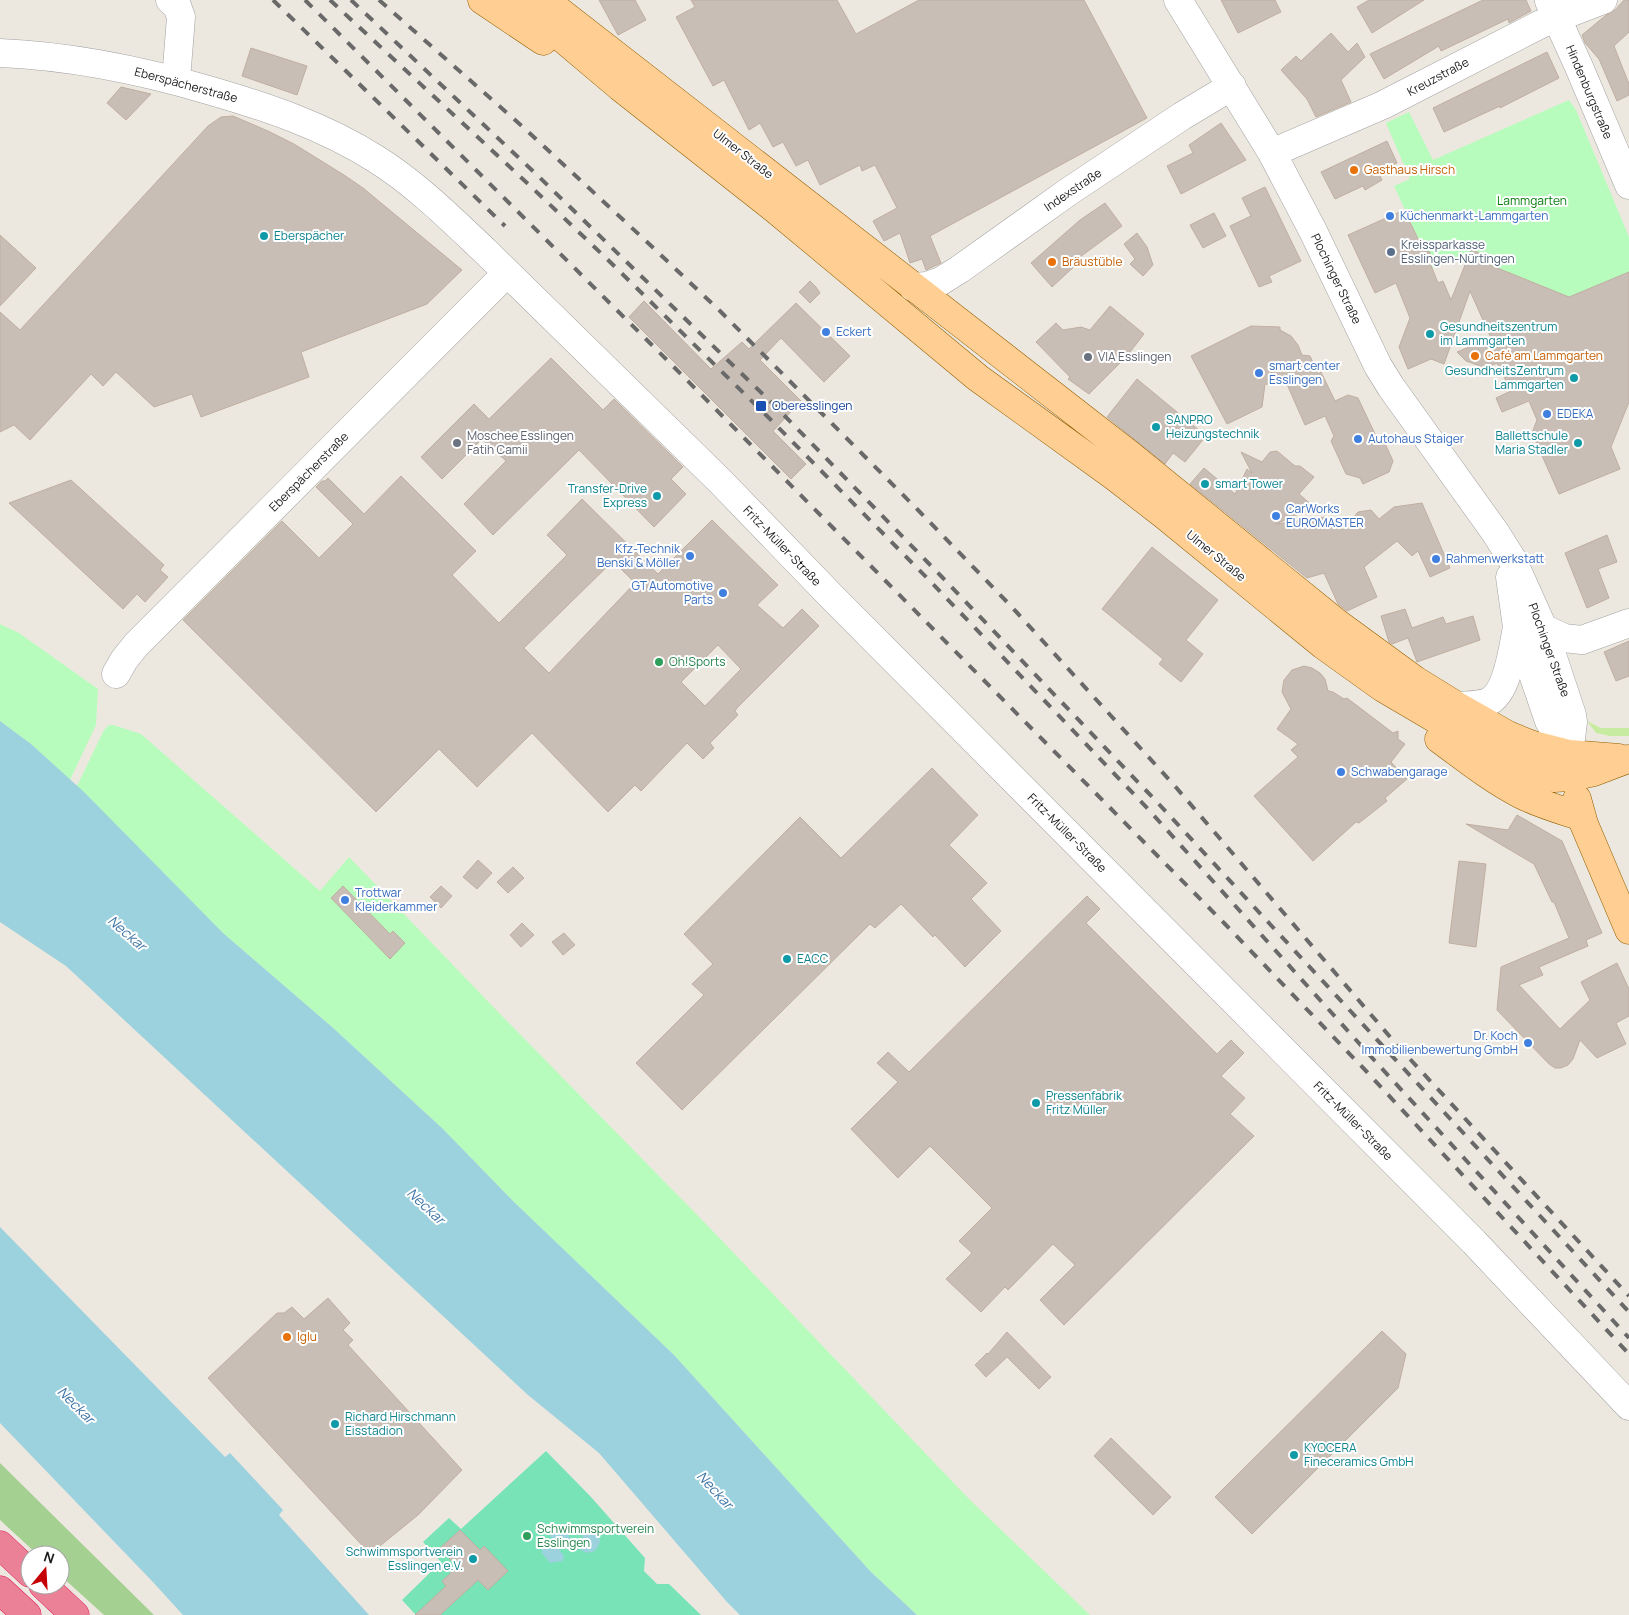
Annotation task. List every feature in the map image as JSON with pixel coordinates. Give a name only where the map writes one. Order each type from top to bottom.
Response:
[{"type":"highway","points":[[0,1544],[20,1563]]},
{"type":"highway","points":[[0,1590],[27,1615]]},
{"type":"highway","points":[[54,1595],[76,1615]]},
{"type":"main road","points":[[482,0],[556,50],[620,87]]},
{"type":"main road","name":"Ulmer Straße","points":[[517,0],[620,87],[769,204],[978,378],[1172,520],[1323,645],[1383,688],[1526,772],[1554,778],[1570,766],[1530,744],[1508,735],[1457,706],[1415,680],[1337,623],[1129,454],[545,0]]},
{"type":"main road","name":"Ulmer Straße","points":[[879,297],[917,301],[940,308]]},
{"type":"main road","points":[[1383,688],[1421,725],[1478,768],[1520,794],[1582,817]]},
{"type":"main road","points":[[1570,766],[1609,758],[1628,759]]},
{"type":"main road","name":"Plochinger Straße","points":[[1570,766],[1582,817],[1629,930]]},
{"type":"street","points":[[170,0],[177,6],[181,17],[176,80]]},
{"type":"street","name":"Plochinger Straße","points":[[1178,0],[1272,153],[1313,231],[1382,373],[1507,551],[1530,628],[1549,721],[1570,766]]},
{"type":"street","name":"Kreuzstraße","points":[[1272,153],[1405,95],[1552,9],[1603,0]]},
{"type":"street","name":"Hindenburgstraße","points":[[1552,9],[1629,184]]},
{"type":"street","name":"Eberspächerstraße","points":[[0,53],[66,59],[120,67],[176,80],[313,125],[343,139],[378,160],[449,217],[504,270],[136,645],[116,674]]},
{"type":"street","name":"Indexstraße","points":[[913,287],[928,286],[941,281],[1076,187],[1182,116],[1232,86]]},
{"type":"street","name":"Fritz-Müller-Straße","points":[[504,270],[722,483],[831,596],[1467,1235],[1629,1406]]},
{"type":"street","points":[[1457,706],[1481,704],[1490,701],[1497,695],[1530,628],[1564,638],[1582,640],[1629,624]]},
{"type":"green space","name":"Lammgarten","points":[[1569,100],[1576,110],[1629,237],[1629,272],[1569,297],[1469,257],[1431,268],[1430,252],[1424,251],[1394,186],[1410,179],[1386,123],[1409,112],[1433,160]]},
{"type":"green space","points":[[0,624],[19,633],[98,689],[96,725],[70,780],[31,744],[0,721]]},
{"type":"green space","points":[[1587,721],[1601,728],[1629,728],[1629,736],[1610,736],[1596,733]]},
{"type":"green space","points":[[109,725],[141,734],[320,891],[349,857],[706,1224],[969,1499],[1090,1615],[917,1615],[871,1572],[674,1355],[514,1202],[443,1129],[332,1027],[223,933],[77,786],[104,730]]},
{"type":"green space","name":"Schwimmsportverein Esslingen","points":[[546,1451],[591,1497],[645,1558],[644,1571],[657,1584],[669,1584],[701,1615],[416,1615],[402,1600],[441,1562],[423,1542],[449,1518],[461,1529]]},
{"type":"green space","points":[[0,1463],[154,1615],[104,1615],[70,1584],[70,1545],[27,1545],[0,1520]]},
{"type":"water","name":"Neckar","points":[[0,721],[31,744],[84,792],[223,933],[332,1027],[443,1129],[514,1202],[674,1355],[871,1572],[917,1615],[740,1615],[599,1453],[528,1395],[66,966],[0,922]]},
{"type":"water","name":"Neckar","points":[[0,1227],[225,1457],[230,1453],[283,1510],[279,1515],[369,1615],[183,1615],[0,1423]]},
{"type":"water","points":[[555,1530],[565,1531],[571,1539],[571,1543],[566,1546],[561,1543],[558,1548],[564,1556],[563,1561],[550,1563],[542,1553],[542,1543],[552,1547],[556,1543],[550,1536]]},
{"type":"water","points":[[585,1532],[595,1533],[600,1540],[596,1550],[590,1553],[580,1549],[578,1541],[581,1540]]},
{"type":"building","points":[[599,0],[635,0],[646,20],[618,35]]},
{"type":"building","points":[[691,0],[837,0],[856,34],[919,0],[1084,0],[1147,118],[930,236],[941,263],[926,270],[922,259],[910,263],[900,233],[884,241],[873,221],[897,208],[875,165],[862,171],[860,165],[820,185],[808,160],[796,166],[783,142],[773,147],[760,123],[749,130],[724,80],[713,86],[676,17],[695,7]]},
{"type":"building","points":[[1221,0],[1275,0],[1281,12],[1238,33]]},
{"type":"building","points":[[1369,0],[1424,0],[1372,33],[1357,7]]},
{"type":"building","points":[[1483,0],[1526,0],[1531,11],[1509,23],[1508,19],[1441,51],[1439,46],[1384,79],[1370,54]]},
{"type":"building","points":[[1624,0],[1629,0],[1629,32],[1614,46],[1629,84],[1629,95],[1617,101],[1599,59],[1585,43],[1582,35],[1615,10]]},
{"type":"building","points":[[1331,33],[1348,52],[1357,43],[1365,57],[1341,80],[1351,102],[1316,117],[1307,99],[1281,70],[1296,56],[1301,61]]},
{"type":"building","points":[[251,48],[307,66],[297,95],[242,76]]},
{"type":"building","points":[[1547,52],[1559,78],[1500,108],[1500,106],[1444,132],[1433,108]]},
{"type":"building","points":[[121,87],[151,94],[126,120],[107,103]]},
{"type":"building","name":"Eberspächer","points":[[233,116],[294,144],[344,175],[363,188],[462,270],[427,304],[301,352],[309,377],[201,417],[192,394],[154,407],[116,372],[103,386],[91,374],[30,440],[14,425],[0,432],[0,312],[20,330],[208,126],[221,117]]},
{"type":"building","points":[[1221,123],[1246,160],[1181,194],[1167,166],[1193,153],[1189,145]]},
{"type":"building","name":"Gasthaus Hirsch","points":[[1387,141],[1397,163],[1378,172],[1382,180],[1365,190],[1363,186],[1335,199],[1321,172]]},
{"type":"building","points":[[1265,187],[1301,261],[1269,276],[1272,282],[1259,287],[1230,226],[1251,216],[1242,198]]},
{"type":"building","points":[[1105,203],[1122,226],[1076,260],[1078,263],[1052,287],[1031,263],[1080,220]]},
{"type":"building","name":"GesundheitsZentrum Lammgarten","points":[[1404,210],[1424,251],[1430,252],[1430,263],[1438,283],[1443,281],[1451,300],[1471,250],[1483,254],[1480,261],[1569,297],[1629,272],[1629,402],[1611,447],[1620,469],[1559,494],[1532,433],[1537,420],[1529,401],[1502,412],[1496,398],[1511,391],[1497,363],[1486,368],[1466,361],[1457,352],[1491,338],[1470,291],[1444,364],[1431,359],[1408,369],[1399,347],[1410,318],[1396,283],[1375,293],[1348,235]]},
{"type":"building","points":[[1214,213],[1226,236],[1203,248],[1190,225]]},
{"type":"building","points":[[1137,233],[1147,247],[1153,265],[1143,276],[1130,264],[1135,259],[1124,244]]},
{"type":"building","points":[[0,235],[36,268],[0,306]]},
{"type":"building","points":[[810,281],[820,293],[810,303],[799,292]]},
{"type":"building","points":[[644,301],[711,369],[742,342],[749,349],[796,303],[850,356],[824,382],[781,338],[760,360],[801,401],[773,431],[806,464],[791,479],[629,317]]},
{"type":"building","name":"VIA Esslingen","points":[[1110,306],[1144,334],[1127,356],[1089,394],[1068,379],[1070,377],[1036,342],[1056,323],[1063,330],[1081,327],[1090,330]]},
{"type":"building","name":"smart center Esslingen","points":[[1251,326],[1280,327],[1280,330],[1291,336],[1298,345],[1302,355],[1310,356],[1318,374],[1321,372],[1335,401],[1348,395],[1358,398],[1376,436],[1382,437],[1393,461],[1389,472],[1363,484],[1360,478],[1346,474],[1331,441],[1334,436],[1325,416],[1305,425],[1286,382],[1275,385],[1265,384],[1262,407],[1227,424],[1191,356]]},
{"type":"building","points":[[551,358],[603,410],[614,399],[683,467],[671,479],[686,494],[654,527],[579,450],[493,535],[464,504],[506,461],[482,439],[442,479],[421,457],[474,404],[489,419]]},
{"type":"building","name":"SANPRO Heizungstechnik","points":[[1137,379],[1206,436],[1185,462],[1173,453],[1165,464],[1107,417]]},
{"type":"building","name":"CarWorks EUROMASTER","points":[[1277,451],[1295,466],[1300,466],[1314,477],[1299,494],[1314,507],[1276,524],[1326,517],[1343,530],[1358,512],[1371,510],[1379,519],[1394,507],[1422,503],[1450,568],[1430,577],[1418,551],[1412,556],[1397,541],[1364,567],[1377,597],[1347,611],[1338,604],[1324,573],[1307,578],[1190,484],[1204,468],[1235,494],[1247,469],[1252,473],[1241,452],[1262,462],[1270,452]]},
{"type":"building","points":[[401,476],[476,551],[452,575],[499,623],[567,555],[547,535],[582,499],[658,574],[712,520],[778,585],[757,605],[783,628],[802,609],[819,626],[737,708],[735,711],[738,715],[710,743],[714,748],[703,759],[687,743],[641,791],[635,785],[608,812],[532,733],[477,787],[439,749],[376,812],[183,620],[282,521],[319,558],[353,524],[316,487],[322,481],[328,478],[364,514]],"holes":[[[613,561],[635,583],[549,673],[524,648]],[[718,645],[741,669],[705,706],[681,682]]]},
{"type":"building","points":[[71,480],[164,565],[160,570],[168,577],[145,602],[137,594],[123,609],[9,503]]},
{"type":"building","points":[[1607,535],[1617,562],[1598,569],[1609,598],[1587,608],[1565,553]]},
{"type":"building","points":[[1152,547],[1218,600],[1186,640],[1203,654],[1181,682],[1159,664],[1163,659],[1102,609]]},
{"type":"building","points":[[1405,609],[1412,628],[1443,617],[1446,624],[1473,616],[1480,640],[1417,662],[1408,638],[1392,644],[1389,642],[1381,616]]},
{"type":"building","points":[[1629,641],[1629,676],[1616,681],[1604,652]]},
{"type":"building","name":"Schwabengarage","points":[[1304,666],[1320,673],[1325,679],[1328,691],[1344,699],[1347,698],[1393,733],[1398,731],[1398,739],[1405,744],[1391,762],[1407,779],[1385,798],[1387,801],[1359,823],[1356,822],[1313,861],[1254,796],[1298,757],[1291,750],[1298,744],[1277,729],[1291,709],[1282,692],[1284,680],[1292,670]]},
{"type":"building","name":"EACC","points":[[932,768],[978,815],[949,845],[987,883],[971,899],[1001,931],[965,967],[935,935],[933,937],[901,904],[875,928],[870,924],[682,1110],[636,1063],[704,995],[692,984],[713,964],[684,934],[800,817],[841,858]]},
{"type":"building","points":[[1517,815],[1562,841],[1602,933],[1586,940],[1588,946],[1539,967],[1543,975],[1519,985],[1560,1029],[1590,1000],[1581,982],[1617,963],[1629,989],[1629,1016],[1616,1023],[1626,1044],[1597,1058],[1580,1040],[1573,1059],[1568,1065],[1561,1068],[1555,1068],[1549,1064],[1497,1010],[1501,967],[1569,938],[1554,902],[1552,902],[1534,864],[1466,824],[1508,830]]},
{"type":"building","points":[[478,860],[492,873],[477,889],[463,877]]},
{"type":"building","points":[[1459,861],[1486,864],[1476,947],[1449,943]]},
{"type":"building","points":[[513,867],[524,878],[508,893],[497,882]]},
{"type":"building","points":[[343,886],[390,934],[393,931],[405,943],[390,959],[331,898]]},
{"type":"building","points":[[441,886],[452,896],[441,908],[430,897]]},
{"type":"building","name":"Pressenfabrik Fritz Müller","points":[[1087,896],[1100,909],[1086,923],[1217,1054],[1231,1040],[1244,1053],[1221,1076],[1245,1098],[1230,1114],[1254,1136],[1064,1325],[1040,1300],[1075,1265],[1053,1244],[1008,1290],[1005,1287],[981,1312],[946,1279],[972,1253],[959,1241],[992,1208],[930,1146],[898,1178],[851,1129],[898,1082],[877,1063],[888,1052],[909,1072]]},
{"type":"building","points":[[522,923],[534,935],[521,947],[510,935]]},
{"type":"building","points":[[564,933],[575,945],[563,955],[552,942]]},
{"type":"building","name":"Richard Hirschmann Eisstadion","points":[[328,1298],[350,1323],[343,1330],[353,1340],[348,1345],[462,1470],[418,1515],[370,1554],[208,1378],[277,1313],[284,1313],[292,1307],[304,1319]]},
{"type":"building","name":"KYOCERA Fineceramics GmbH","points":[[1382,1331],[1406,1354],[1398,1388],[1252,1534],[1215,1497]]},
{"type":"building","points":[[1007,1332],[1051,1377],[1039,1389],[1007,1357],[986,1377],[975,1365],[988,1354]]},
{"type":"building","points":[[1111,1438],[1171,1497],[1153,1515],[1094,1456]]},
{"type":"building","name":"Schwimmsportverein Esslingen e.V.","points":[[460,1530],[480,1550],[484,1546],[508,1571],[488,1590],[478,1580],[440,1615],[415,1615],[446,1586],[442,1581],[457,1567],[440,1548]]},
{"type":"railway","points":[[273,0],[505,226]]},
{"type":"railway","points":[[305,0],[666,359],[1225,924],[1367,1072],[1629,1354]]},
{"type":"railway","points":[[330,0],[605,257],[768,417],[932,583],[1148,809],[1375,1061],[1629,1338]]},
{"type":"railway","points":[[351,0],[535,173],[777,408],[942,577],[1157,802],[1629,1312]]},
{"type":"railway","points":[[379,0],[523,127],[720,311],[1010,605],[1174,785],[1397,1045],[1629,1296]]},
{"type":"place","name":"Gasthaus Hirsch","points":[[1354,170]]},
{"type":"place","name":"Küchenmarkt-Lammgarten","points":[[1390,216]]},
{"type":"place","name":"Eberspächer","points":[[264,236]]},
{"type":"place","name":"Kreissparkasse Esslingen-Nürtingen","points":[[1391,252]]},
{"type":"place","name":"Bräustüble","points":[[1052,262]]},
{"type":"place","name":"Eckert","points":[[826,332]]},
{"type":"place","name":"Gesundheitszentrum im Lammgarten","points":[[1430,334]]},
{"type":"place","name":"Café am Lammgarten","points":[[1475,356]]},
{"type":"place","name":"VIA Esslingen","points":[[1088,357]]},
{"type":"place","name":"smart center Esslingen","points":[[1259,373]]},
{"type":"place","name":"GesundheitsZentrum Lammgarten","points":[[1574,378]]},
{"type":"place","name":"Oberesslingen","points":[[761,406]]},
{"type":"place","name":"EDEKA","points":[[1547,414]]},
{"type":"place","name":"SANPRO Heizungstechnik","points":[[1156,427]]},
{"type":"place","name":"Autohaus Staiger","points":[[1358,439]]},
{"type":"place","name":"Moschee Esslingen Fatih Camii","points":[[457,443]]},
{"type":"place","name":"Ballettschule Maria Stadler","points":[[1578,443]]},
{"type":"place","name":"smart Tower","points":[[1205,484]]},
{"type":"place","name":"Transfer-Drive Express","points":[[657,496]]},
{"type":"place","name":"CarWorks EUROMASTER","points":[[1276,516]]},
{"type":"place","name":"Kfz-Technik Benski & Möller","points":[[690,556]]},
{"type":"place","name":"Rahmenwerkstatt","points":[[1436,559]]},
{"type":"place","name":"GT Automotive Parts","points":[[723,593]]},
{"type":"place","name":"Oh!Sports","points":[[659,662]]},
{"type":"place","name":"Schwabengarage","points":[[1341,772]]},
{"type":"place","name":"Trottwar Kleiderkammer","points":[[345,900]]},
{"type":"place","name":"EACC","points":[[787,959]]},
{"type":"place","name":"Dr. Koch Immobilienbewertung GmbH","points":[[1528,1043]]},
{"type":"place","name":"Pressenfabrik Fritz Müller","points":[[1036,1103]]},
{"type":"place","name":"Iglu","points":[[287,1337]]},
{"type":"place","name":"Richard Hirschmann Eisstadion","points":[[335,1424]]},
{"type":"place","name":"KYOCERA Fineceramics GmbH","points":[[1294,1455]]},
{"type":"place","name":"Schwimmsportverein Esslingen","points":[[527,1536]]},
{"type":"place","name":"Schwimmsportverein Esslingen e.V.","points":[[473,1559]]}]
